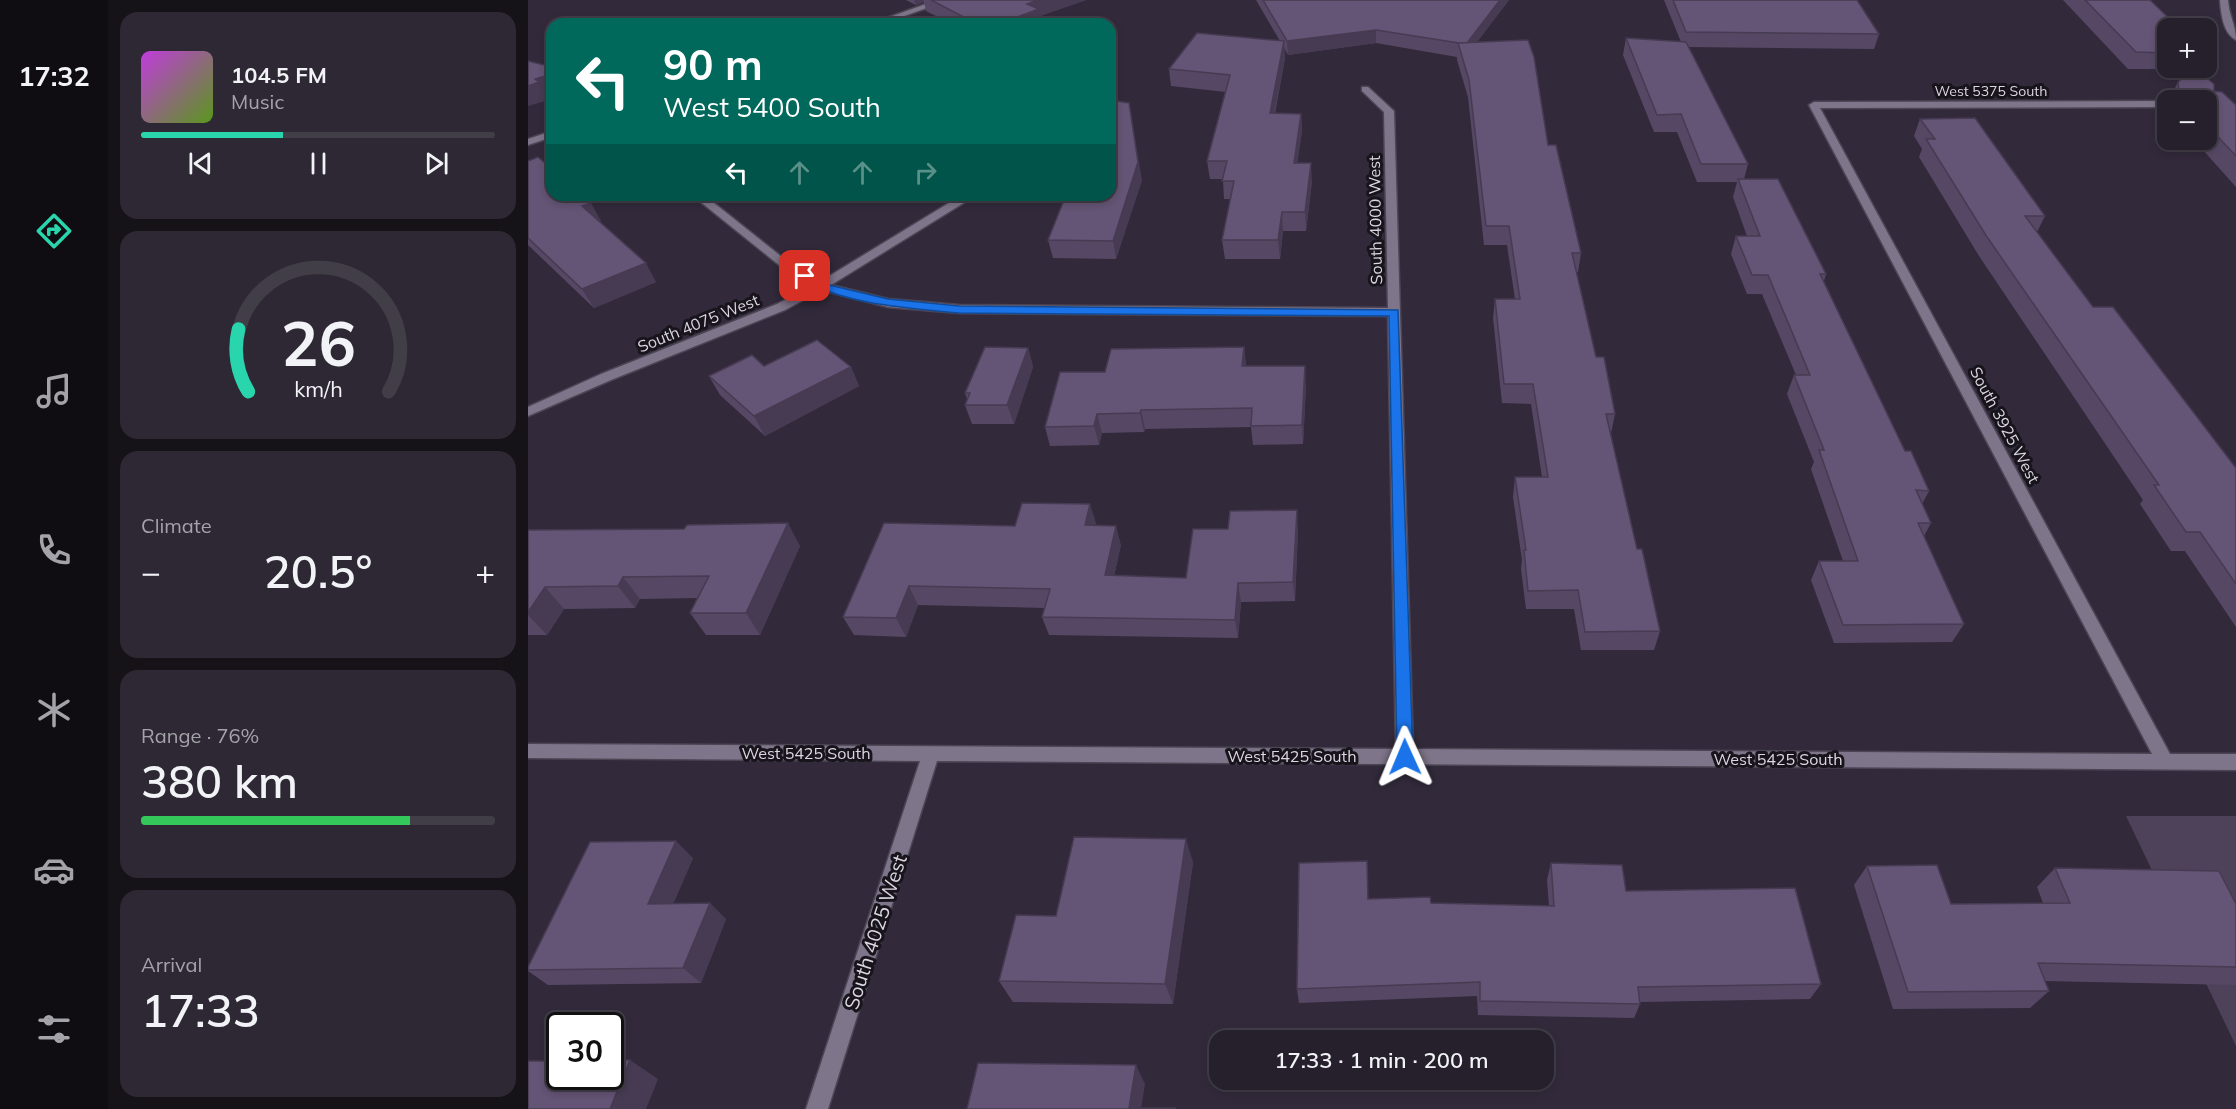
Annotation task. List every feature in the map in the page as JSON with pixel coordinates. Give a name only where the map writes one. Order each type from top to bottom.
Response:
[{"type":"street","points":[[892,18],[945,0]]},
{"type":"street","points":[[2224,0],[2225,18],[2236,37]]},
{"type":"street","name":"South 4000 West","points":[[1365,89],[1389,111],[1405,757]]},
{"type":"street","name":"West 5375 South","points":[[1814,105],[2157,104]]},
{"type":"street","name":"South 3925 West","points":[[1814,105],[2165,762]]},
{"type":"street","points":[[528,142],[546,136]]},
{"type":"street","points":[[705,201],[788,267],[821,286],[888,303],[959,309],[1394,312]]},
{"type":"street","name":"South 4075 West","points":[[528,412],[606,377],[781,307],[821,286],[959,201]]},
{"type":"street","name":"West 5425 South","points":[[528,751],[2236,762]]},
{"type":"street","name":"South 4025 West","points":[[817,1109],[931,754]]},
{"type":"shaded area","points":[[2126,816],[2236,816],[2236,1046]]},
{"type":"building","points":[[931,0],[1038,0],[1027,4],[1039,9],[1015,18],[966,18]]},
{"type":"building","points":[[1263,0],[1500,0],[1467,43],[1459,43],[1376,30],[1287,41]]},
{"type":"building","points":[[1673,0],[1857,0],[1879,34],[1686,32]]},
{"type":"building","points":[[2085,0],[2150,0],[2169,18],[2157,18],[2157,53],[2136,52]]},
{"type":"building","points":[[1197,33],[1284,41],[1270,113],[1301,114],[1294,163],[1311,163],[1305,212],[1282,212],[1278,240],[1222,240],[1234,181],[1222,181],[1227,161],[1207,161],[1230,75],[1169,69]]},
{"type":"building","points":[[1626,38],[1686,42],[1748,164],[1701,164],[1681,114],[1657,115]]},
{"type":"building","points":[[1528,40],[1534,57],[1548,145],[1556,145],[1581,253],[1572,253],[1596,357],[1604,357],[1615,414],[1606,414],[1637,549],[1642,549],[1660,631],[1585,632],[1578,590],[1528,591],[1524,550],[1526,550],[1515,477],[1548,477],[1533,384],[1504,384],[1495,299],[1520,299],[1509,226],[1486,226],[1469,80],[1458,43]]},
{"type":"building","points":[[528,61],[546,66],[546,76],[535,79],[539,82],[528,86]]},
{"type":"building","points":[[2182,78],[2207,78],[2214,84],[2214,90],[2179,90],[2178,82]]},
{"type":"building","points":[[2217,91],[2222,92],[2236,105],[2236,156],[2217,136]]},
{"type":"building","points":[[1116,101],[1129,103],[1138,162],[1113,241],[1048,240],[1064,201],[1116,201]]},
{"type":"building","points":[[1975,118],[2045,216],[2025,216],[2093,307],[2113,307],[2236,468],[2236,584],[2200,532],[2186,532],[2154,485],[2159,485],[1987,237],[1926,139],[1935,139],[1920,119]]},
{"type":"building","points":[[538,157],[546,164],[546,201],[589,201],[591,203],[582,206],[646,263],[582,289],[528,238],[528,161]]},
{"type":"building","points":[[1738,179],[1778,179],[1826,274],[1820,274],[1905,451],[1911,451],[1929,491],[1916,490],[1931,523],[1918,523],[1964,624],[1843,625],[1819,561],[1858,561],[1819,450],[1824,450],[1794,375],[1810,375],[1768,275],[1752,275],[1736,236],[1760,236]]},
{"type":"building","points":[[817,340],[851,367],[754,416],[709,376],[752,355],[764,366]]},
{"type":"building","points":[[985,347],[1028,348],[1007,405],[965,405],[970,393],[965,393]]},
{"type":"building","points":[[1244,347],[1242,366],[1305,366],[1302,425],[1251,426],[1252,408],[1141,410],[1140,413],[1097,414],[1094,426],[1045,427],[1060,372],[1105,372],[1111,349]]},
{"type":"building","points":[[1022,503],[1090,504],[1085,525],[1116,526],[1105,575],[1186,578],[1193,529],[1228,529],[1230,511],[1297,510],[1293,582],[1238,583],[1235,620],[1042,617],[1050,589],[909,586],[896,618],[843,617],[884,523],[1015,526]]},
{"type":"building","points":[[788,523],[746,613],[690,613],[709,576],[623,577],[618,586],[545,587],[528,612],[528,530],[684,529],[687,525]]},
{"type":"building","points":[[1074,837],[1186,839],[1165,984],[999,981],[1016,915],[1056,916]]},
{"type":"building","points":[[676,841],[648,904],[710,903],[683,968],[528,970],[590,842]]},
{"type":"building","points":[[1367,861],[1368,899],[1430,897],[1431,903],[1554,906],[1551,863],[1622,865],[1626,891],[1795,888],[1821,984],[1638,987],[1640,1004],[1480,1001],[1480,982],[1297,989],[1299,863]]},
{"type":"building","points":[[1937,865],[1951,904],[2070,903],[2055,868],[2219,871],[2236,904],[2236,967],[2038,963],[2049,991],[1908,992],[1867,866]]},
{"type":"building","points":[[624,1060],[630,1060],[624,1075]]},
{"type":"building","points":[[528,1061],[546,1061],[546,1090],[618,1090],[610,1109],[528,1109]]},
{"type":"building","points":[[978,1063],[1136,1065],[1129,1108],[1175,1109],[967,1109]]},
{"type":"route","points":[[805,276],[821,286],[888,303],[959,309],[1394,312],[1405,757]]}]
